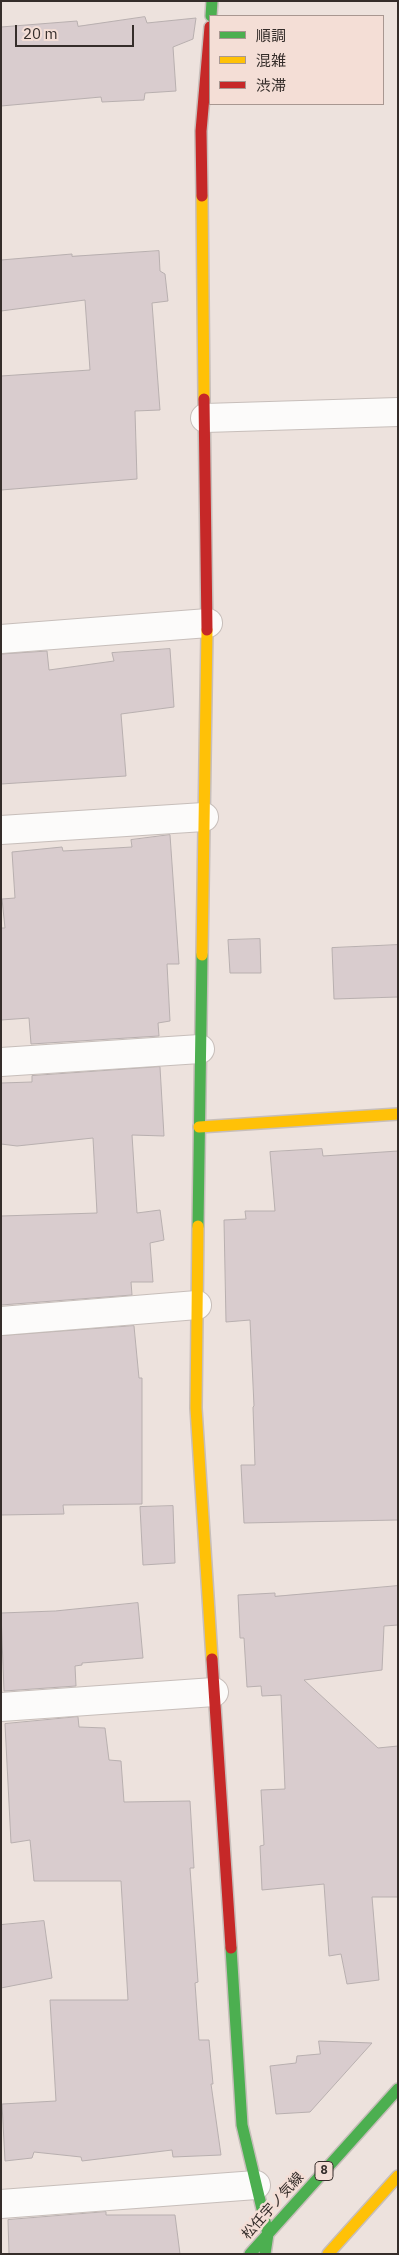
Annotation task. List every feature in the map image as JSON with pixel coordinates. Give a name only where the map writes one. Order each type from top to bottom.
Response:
[{"type":"street","points":[[211,15],[212,1]]},
{"type":"street","points":[[209,39],[201,131],[208,623],[196,1408],[242,2125],[268,2234],[265,2254]]},
{"type":"street","points":[[205,418],[398,412]]},
{"type":"street","points":[[1,639],[208,623]]},
{"type":"street","points":[[1,830],[204,817]]},
{"type":"street","points":[[1,1062],[200,1049]]},
{"type":"street","points":[[200,1127],[398,1114]]},
{"type":"street","points":[[1,1321],[197,1305]]},
{"type":"street","points":[[1,1707],[214,1692]]},
{"type":"street","name":"松任宇ノ気線","points":[[250,2254],[398,2089]]},
{"type":"street","points":[[328,2254],[398,2176]]},
{"type":"street","points":[[1,2204],[256,2185]]},
{"type":"building","points":[[145,17],[147,23],[196,18],[193,39],[173,47],[176,91],[145,93],[144,100],[102,102],[101,97],[1,106],[1,27],[77,21],[78,26]]},
{"type":"building","points":[[159,251],[160,271],[165,274],[168,301],[152,303],[160,410],[135,411],[137,479],[1,490],[1,376],[90,370],[85,300],[1,311],[1,260],[72,254],[72,256]]},
{"type":"building","points":[[170,649],[174,707],[121,714],[126,776],[1,784],[1,654],[47,651],[49,670],[114,661],[112,653]]},
{"type":"building","points":[[170,835],[179,964],[167,964],[170,1021],[158,1023],[159,1036],[31,1044],[29,1018],[1,1020],[1,928],[5,928],[2,899],[15,898],[12,852],[62,847],[63,851],[132,847],[131,840]]},
{"type":"building","points":[[260,939],[261,973],[230,973],[228,940]]},
{"type":"building","points":[[398,945],[398,997],[334,999],[332,948]]},
{"type":"building","points":[[160,1067],[164,1136],[132,1135],[137,1213],[160,1210],[164,1240],[150,1243],[153,1282],[131,1282],[132,1295],[1,1305],[1,1216],[97,1213],[93,1138],[17,1146],[1,1144],[1,1083],[32,1082],[32,1076]]},
{"type":"building","points":[[322,1149],[323,1156],[398,1151],[398,1520],[244,1523],[241,1465],[255,1465],[250,1320],[226,1322],[224,1220],[246,1219],[245,1211],[275,1211],[270,1152]]},
{"type":"building","points":[[134,1326],[139,1378],[142,1378],[142,1504],[63,1505],[64,1514],[1,1515],[1,1336]]},
{"type":"building","points":[[173,1506],[175,1563],[143,1565],[140,1507]]},
{"type":"building","points":[[398,1586],[398,1625],[384,1626],[382,1670],[304,1680],[378,1748],[398,1746],[398,1897],[372,1897],[379,1980],[347,1984],[341,1954],[329,1956],[324,1884],[262,1890],[260,1846],[264,1845],[261,1790],[285,1789],[281,1695],[262,1696],[261,1686],[247,1687],[244,1638],[240,1638],[238,1595],[275,1593],[275,1596]]},
{"type":"building","points":[[138,1603],[143,1658],[82,1663],[82,1665],[75,1666],[76,1686],[4,1691],[1,1613],[55,1611]]},
{"type":"building","points":[[78,1717],[79,1727],[105,1728],[109,1760],[121,1761],[124,1802],[190,1801],[194,1868],[190,1868],[198,1982],[195,1983],[199,2040],[209,2040],[213,2084],[211,2084],[221,2155],[173,2157],[172,2150],[82,2161],[81,2157],[34,2152],[32,2158],[5,2161],[2,2104],[56,2101],[50,2000],[128,2000],[121,1881],[34,1881],[30,1840],[11,1843],[5,1724]]},
{"type":"building","points":[[44,1921],[52,1978],[1,1988],[1,1925]]},
{"type":"building","points":[[319,2041],[372,2043],[310,2112],[276,2114],[270,2066],[296,2063],[297,2056],[320,2054]]},
{"type":"building","points":[[106,2212],[106,2215],[175,2215],[180,2254],[9,2254],[8,2220]]},
{"type":"traffic: fast","points":[[211,15],[212,1]]},
{"type":"traffic: fast","points":[[198,1226],[202,955]]},
{"type":"traffic: fast","points":[[231,1948],[242,2125],[268,2234],[265,2254]]},
{"type":"traffic: fast","points":[[250,2254],[398,2089]]},
{"type":"traffic: slow","points":[[202,196],[204,399]]},
{"type":"traffic: slow","points":[[202,955],[207,630]]},
{"type":"traffic: slow","points":[[199,1127],[398,1114]]},
{"type":"traffic: slow","points":[[198,1226],[196,1408],[212,1659]]},
{"type":"traffic: slow","points":[[328,2254],[398,2176]]},
{"type":"traffic: jam","points":[[202,196],[201,131],[209,39]]},
{"type":"traffic: jam","points":[[204,399],[207,630]]},
{"type":"traffic: jam","points":[[212,1659],[231,1948]]}]
